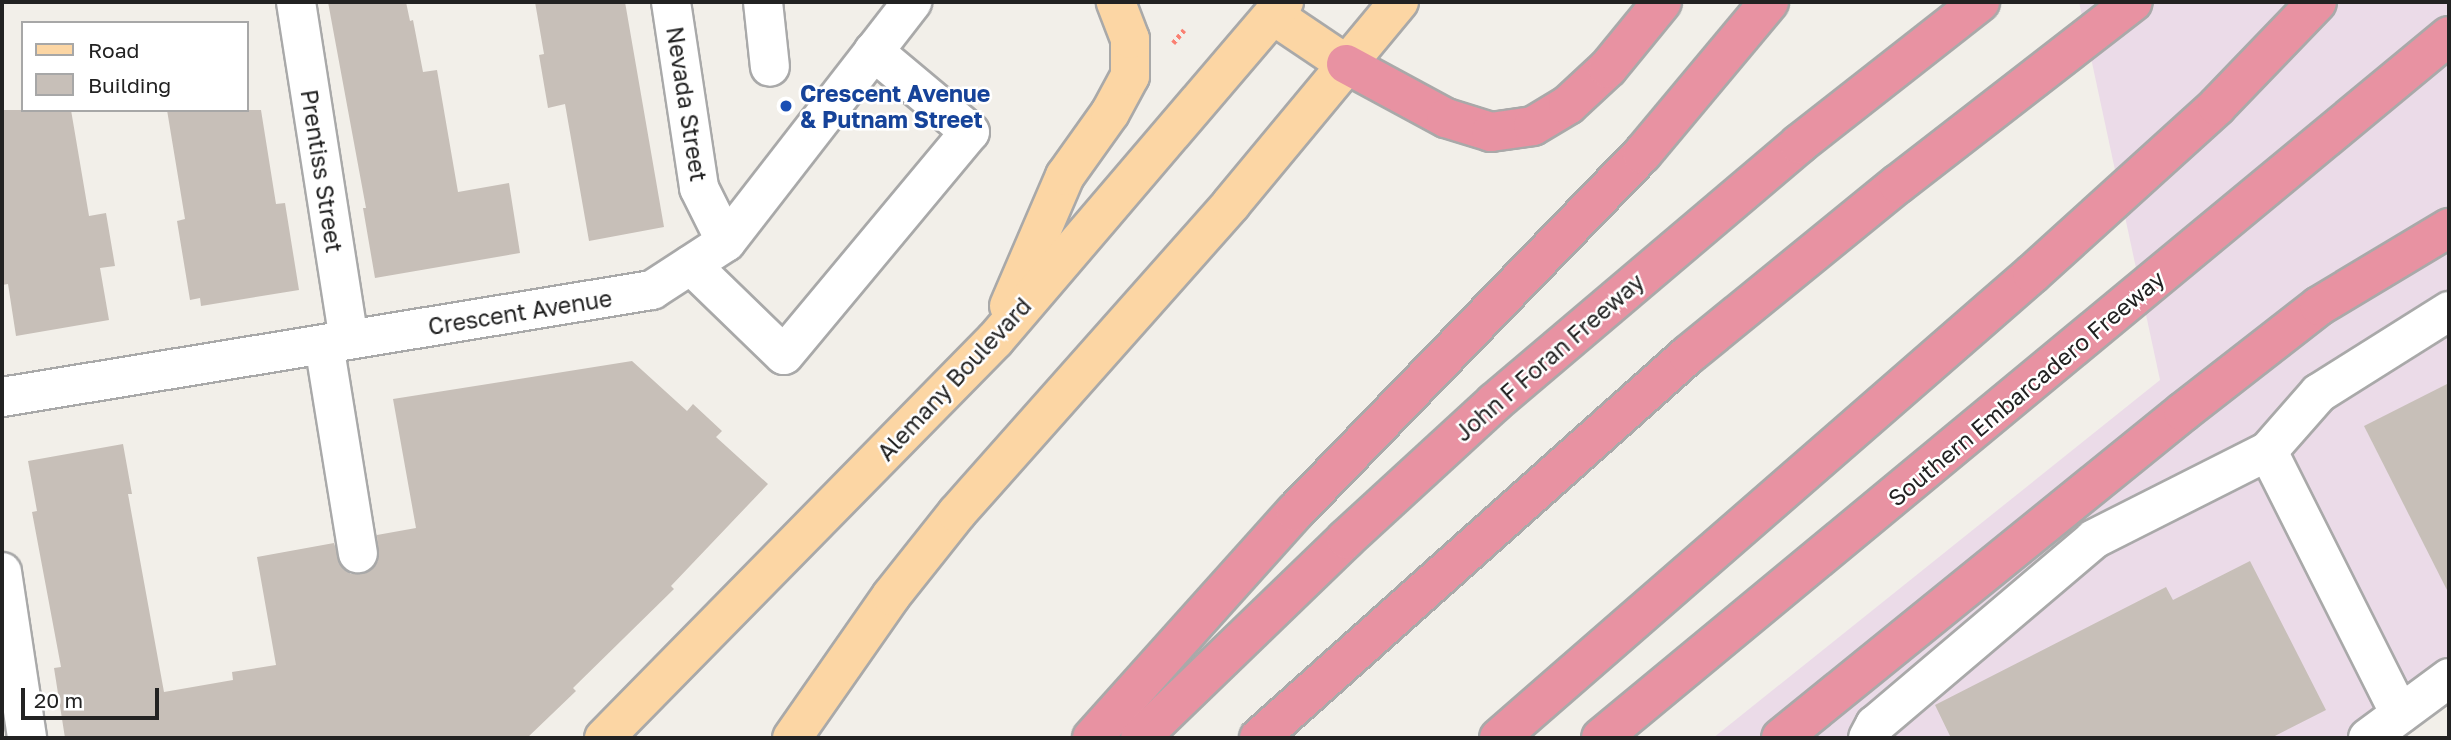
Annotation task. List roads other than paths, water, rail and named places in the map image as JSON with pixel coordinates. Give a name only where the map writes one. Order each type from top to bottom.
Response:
[{"type":"highway","points":[[1346,64],[1446,118],[1491,132],[1533,126],[1568,106],[1608,68],[1662,2]]},
{"type":"highway","points":[[1092,738],[1278,530],[1642,154],[1769,2]]},
{"type":"highway","name":"John F Foran Freeway","points":[[1140,738],[1337,548],[1506,393],[1789,152],[1980,2]]},
{"type":"highway","points":[[1499,738],[2032,274],[2217,106],[2317,2]]},
{"type":"highway","points":[[1259,738],[1688,355],[1898,184],[2124,8]]},
{"type":"highway","name":"Southern Embarcadero Freeway","points":[[1601,738],[2449,36]]},
{"type":"highway","points":[[1781,738],[2183,412],[2319,306],[2449,228]]},
{"type":"main road","points":[[995,341],[1065,176],[1110,113],[1130,76],[1130,39],[1116,2]]},
{"type":"main road","points":[[792,738],[891,596],[957,513],[1231,204],[1399,2]]},
{"type":"main road","points":[[1271,6],[1346,64]]},
{"type":"main road","name":"Alemany Boulevard","points":[[604,738],[995,341],[1271,6]]},
{"type":"street","name":"Prentiss Street","points":[[296,2],[337,342],[358,553]]},
{"type":"street","name":"Nevada Street","points":[[671,2],[699,188],[726,242]]},
{"type":"street","points":[[763,2],[770,67]]},
{"type":"street","name":"Crescent Avenue","points":[[2,397],[652,290],[726,242],[912,2]]},
{"type":"street","points":[[691,265],[784,355],[970,132],[873,51]]},
{"type":"street","points":[[1868,738],[1875,725],[2094,539],[2268,452],[2319,393],[2449,311]]},
{"type":"street","points":[[2268,452],[2400,714]]},
{"type":"street","points":[[2,572],[27,738]]},
{"type":"street","points":[[2368,738],[2449,678]]},
{"type":"place","name":"Crescent Avenue & Putnam Street","points":[[786,106]]}]
